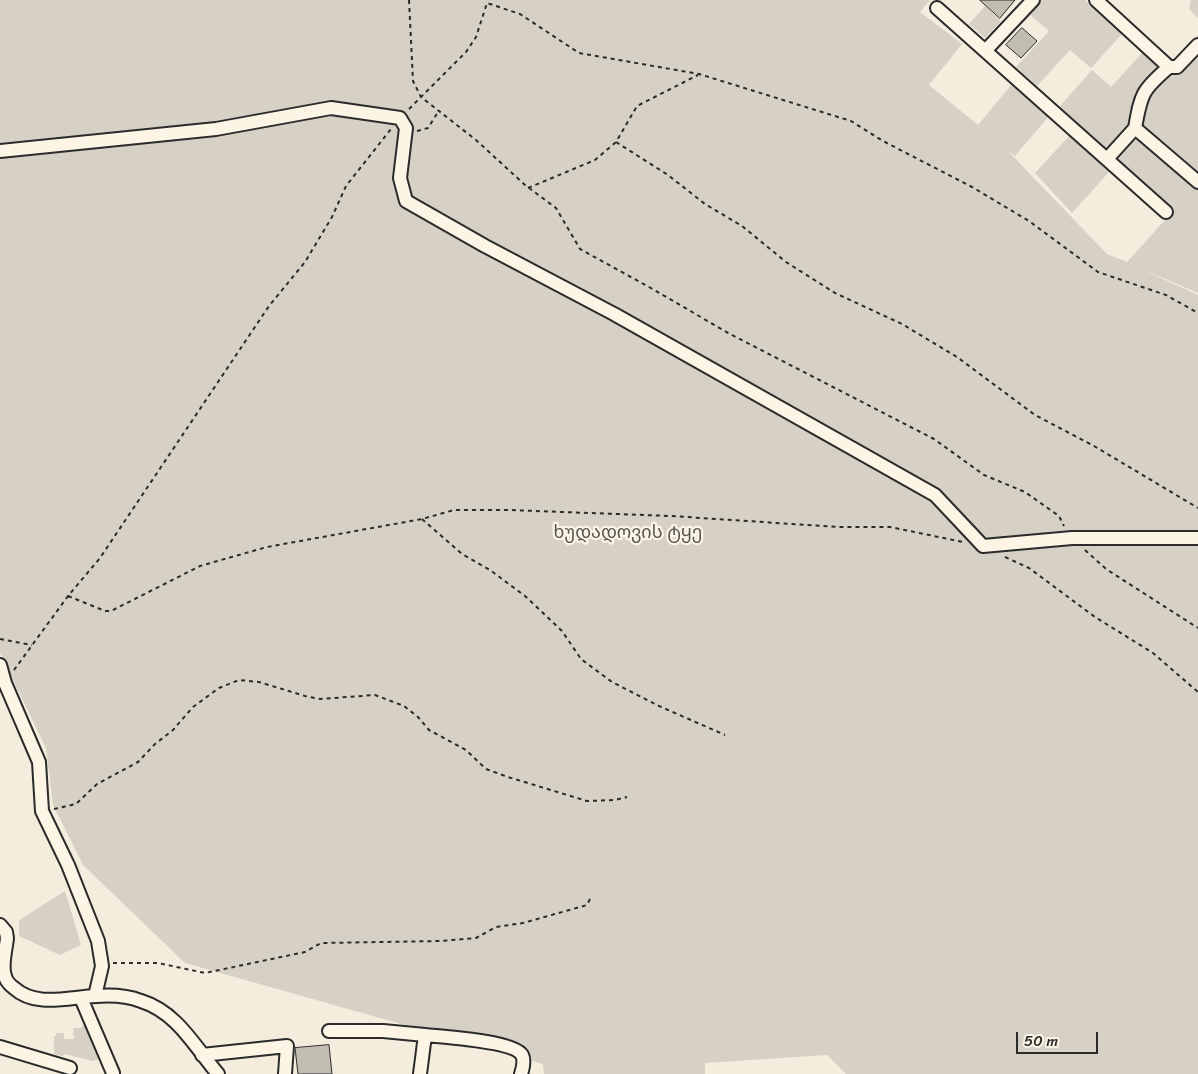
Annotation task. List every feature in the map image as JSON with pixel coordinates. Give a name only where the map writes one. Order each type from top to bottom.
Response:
[{"type":"street","points":[[986,50],[1033,0]]},
{"type":"street","points":[[1096,0],[1169,67]]},
{"type":"street","points":[[937,8],[1166,212]]},
{"type":"street","points":[[1108,159],[1135,128],[1140,99],[1150,83],[1169,67],[1177,67],[1198,45]]},
{"type":"street","points":[[0,151],[216,129],[331,108],[403,123],[400,178],[406,201],[485,246],[614,314],[935,495],[983,546],[1072,538],[1198,538]]},
{"type":"street","points":[[1135,128],[1198,182]]},
{"type":"street","points":[[0,665],[5,683],[39,762],[42,811],[68,865],[98,941],[102,964],[95,996]]},
{"type":"street","points":[[0,926],[6,932],[7,938],[5,976],[9,984],[18,992],[42,999],[95,996],[142,1001],[164,1012],[180,1026],[218,1074]]},
{"type":"street","points":[[82,998],[113,1073]]},
{"type":"street","points":[[329,1030],[383,1031],[501,1044],[516,1049],[522,1055],[524,1067],[521,1074]]},
{"type":"street","points":[[420,1074],[425,1035]]},
{"type":"street","points":[[202,1055],[286,1046],[285,1074]]},
{"type":"street","points":[[0,1047],[70,1068]]},
{"type":"path","points":[[409,0],[412,81],[421,97],[476,140],[528,188],[556,208],[580,249],[649,286],[730,334],[934,439],[984,474],[1025,492],[1059,516],[1072,538],[1106,569],[1198,628]]},
{"type":"path","points":[[5,683],[68,596],[100,558],[268,306],[305,262],[332,217],[346,186],[403,123],[421,97],[466,52],[476,38],[487,3],[490,0]]},
{"type":"path","points":[[487,3],[520,14],[580,53],[699,74],[851,121],[883,141],[972,187],[1029,221],[1098,272],[1166,295],[1198,313]]},
{"type":"path","points":[[528,188],[595,160],[616,142],[636,106],[699,74]]},
{"type":"path","points":[[403,123],[414,132],[428,128],[439,111]]},
{"type":"path","points":[[616,142],[668,176],[705,204],[742,226],[786,262],[835,293],[902,324],[957,357],[1035,415],[1094,446],[1198,508]]},
{"type":"path","points":[[68,596],[105,611],[111,611],[200,566],[267,547],[422,519],[454,510],[509,510],[671,516],[838,527],[890,526],[983,546],[1029,568],[1095,617],[1153,653],[1198,692]]},
{"type":"path","points":[[422,519],[462,554],[490,570],[525,596],[562,631],[581,659],[612,682],[658,706],[724,735]]},
{"type":"path","points":[[0,639],[32,645]]},
{"type":"path","points":[[42,811],[76,804],[97,784],[138,762],[155,744],[173,730],[193,707],[218,688],[239,680],[259,682],[320,699],[375,695],[404,706],[418,717],[429,730],[466,750],[486,769],[493,772],[586,801],[615,800],[627,797]]},
{"type":"path","points":[[102,964],[158,963],[205,973],[305,952],[321,943],[441,941],[476,938],[496,927],[523,923],[587,905],[590,898]]},
{"type":"green space","name":"ხუდადოვის ტყე","points":[[0,0],[930,0],[920,12],[962,44],[929,85],[978,125],[1011,85],[1049,116],[1015,156],[1006,149],[1107,254],[1127,262],[1165,220],[1110,171],[1072,213],[1035,173],[1070,135],[1060,106],[1092,70],[1111,87],[1143,52],[1173,62],[1198,35],[1198,293],[1137,267],[1198,295],[1198,1074],[846,1074],[827,1055],[705,1063],[705,1074],[544,1074],[543,1064],[185,963],[83,865],[53,805],[46,748],[0,653]]},
{"type":"green space","points":[[1038,0],[1085,0],[1122,34],[1091,68],[1070,50],[1037,86],[1016,67],[1049,31],[1027,12]]},
{"type":"green space","points":[[1191,0],[1198,0],[1198,18],[1189,9]]},
{"type":"green space","points":[[985,6],[1001,21],[985,38],[969,24]]},
{"type":"green space","points":[[65,891],[81,945],[60,955],[19,936],[19,920]]},
{"type":"green space","points":[[85,1024],[100,1059],[92,1061],[65,1054],[63,1056],[54,1054],[54,1036],[56,1036],[56,1033],[64,1033],[64,1039],[74,1039],[73,1028],[81,1028]]},
{"type":"building","points":[[980,0],[1015,0],[1000,18]]},
{"type":"building","points":[[1022,28],[1037,41],[1021,58],[1006,45]]},
{"type":"building","points":[[329,1045],[332,1074],[298,1074],[295,1048]]}]
